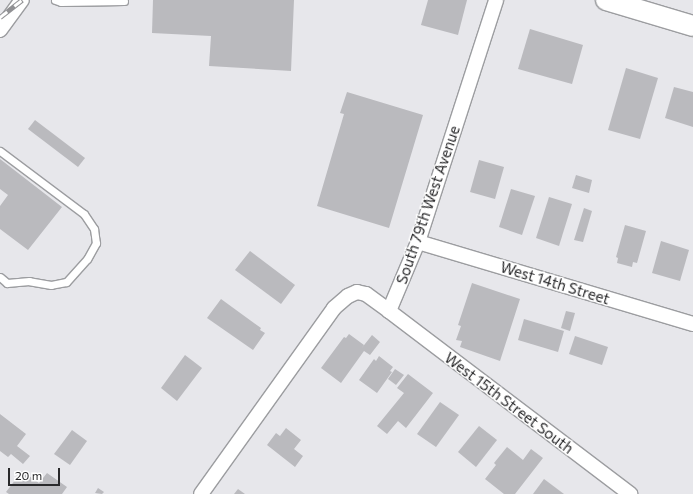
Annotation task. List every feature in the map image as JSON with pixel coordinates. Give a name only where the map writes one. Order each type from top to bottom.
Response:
[{"type":"main road","points":[[606,0],[693,26]]},
{"type":"street","points":[[0,30],[22,0]]},
{"type":"street","name":"South 79th West Avenue","points":[[389,311],[418,242],[496,0]]},
{"type":"street","name":"West 14th Street","points":[[418,242],[693,324]]},
{"type":"street","points":[[201,494],[334,308],[348,296],[357,292],[366,294],[389,311]]},
{"type":"street","name":"West 15th Street South","points":[[389,311],[630,494]]},
{"type":"lane","points":[[55,0],[61,2],[124,1]]},
{"type":"lane","points":[[0,152],[84,214],[94,229],[96,243],[87,259],[66,282],[51,285],[29,281],[7,283],[0,277]]},
{"type":"building","points":[[153,0],[294,0],[291,71],[209,66],[211,36],[152,33]]},
{"type":"building","points":[[428,0],[467,0],[458,35],[421,25]]},
{"type":"building","points":[[530,29],[583,45],[572,84],[518,69]]},
{"type":"building","points":[[626,68],[658,78],[640,139],[608,130]]},
{"type":"building","points":[[674,87],[693,92],[693,127],[665,118]]},
{"type":"building","points":[[347,92],[423,115],[389,228],[317,206],[344,114],[340,113]]},
{"type":"building","points":[[35,120],[85,158],[78,167],[28,129]]},
{"type":"building","points":[[0,159],[62,207],[28,250],[0,229],[0,206],[8,195],[0,189]]},
{"type":"building","points":[[479,160],[504,167],[495,199],[470,192]]},
{"type":"building","points":[[576,175],[592,180],[589,193],[572,188]]},
{"type":"building","points":[[511,189],[535,196],[522,235],[499,227]]},
{"type":"building","points":[[549,197],[572,204],[559,246],[536,238]]},
{"type":"building","points":[[584,208],[592,211],[583,242],[574,240]]},
{"type":"building","points":[[625,225],[646,231],[637,263],[633,262],[632,267],[617,263],[618,258],[616,257]]},
{"type":"building","points":[[661,241],[689,250],[680,281],[652,273]]},
{"type":"building","points":[[250,251],[295,285],[281,304],[235,270]]},
{"type":"building","points":[[472,283],[520,299],[500,361],[460,347],[462,341],[456,340],[461,326],[458,325]]},
{"type":"building","points":[[221,299],[261,328],[260,330],[265,333],[253,350],[207,318]]},
{"type":"building","points":[[566,311],[575,313],[570,331],[561,328]]},
{"type":"building","points":[[524,319],[564,331],[558,352],[518,340]]},
{"type":"building","points":[[349,334],[364,345],[361,349],[372,335],[380,342],[370,355],[364,351],[341,383],[321,368],[344,337],[346,338]]},
{"type":"building","points":[[575,336],[608,347],[602,365],[569,354]]},
{"type":"building","points":[[185,355],[202,368],[177,401],[161,388]]},
{"type":"building","points":[[379,356],[393,367],[390,371],[392,372],[377,393],[359,380],[374,359],[376,361]]},
{"type":"building","points":[[395,369],[404,375],[396,385],[388,379]]},
{"type":"building","points":[[408,374],[433,393],[406,428],[398,421],[387,434],[377,426],[404,393],[397,388]]},
{"type":"building","points":[[440,402],[459,415],[436,447],[417,434]]},
{"type":"building","points":[[0,414],[26,434],[17,446],[30,456],[23,464],[11,454],[8,457],[0,451]]},
{"type":"building","points":[[479,426],[497,440],[476,467],[458,452]]},
{"type":"building","points":[[286,428],[301,440],[294,449],[303,456],[295,467],[267,445],[276,433],[280,436]]},
{"type":"building","points":[[72,430],[87,441],[70,465],[54,454]]},
{"type":"building","points":[[507,447],[523,460],[531,449],[543,458],[515,494],[504,494],[485,479],[496,465],[494,463]]},
{"type":"building","points":[[22,471],[39,483],[47,473],[67,487],[62,494],[9,494],[6,492]]},
{"type":"building","points":[[544,479],[564,494],[533,494]]},
{"type":"building","points":[[98,488],[104,492],[102,494],[95,493]]},
{"type":"building","points":[[238,489],[245,494],[234,494]]},
{"type":"railway","points":[[0,17],[22,0]]}]
